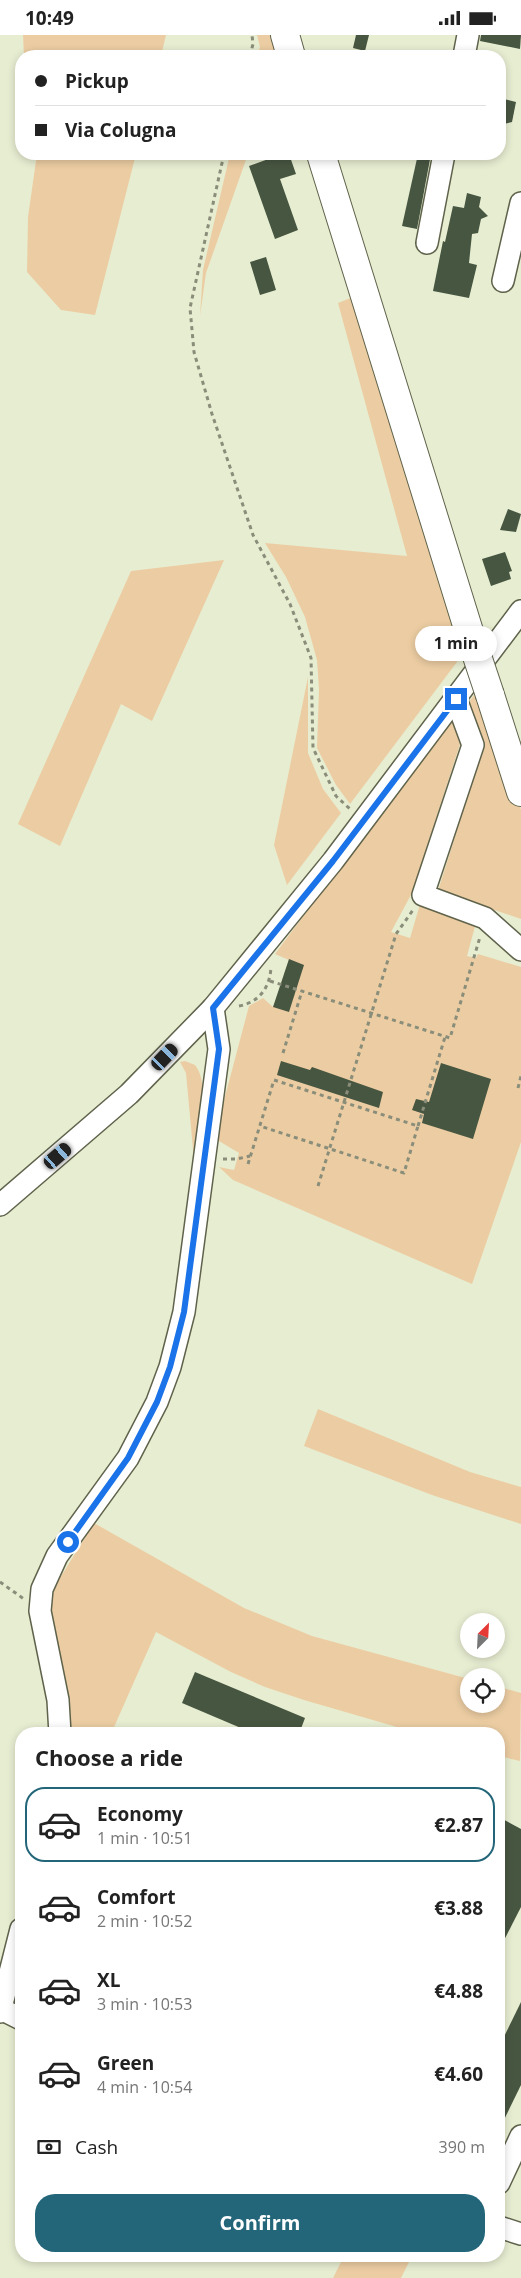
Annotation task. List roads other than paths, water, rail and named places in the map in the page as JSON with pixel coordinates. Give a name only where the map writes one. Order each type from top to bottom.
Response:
[{"type":"main road","points":[[285,35],[289,50]]},
{"type":"main road","points":[[323,160],[471,638],[521,792]]},
{"type":"street","points":[[465,50],[468,35]]},
{"type":"street","points":[[427,243],[443,160]]},
{"type":"street","points":[[503,281],[521,203]]},
{"type":"street","points":[[0,1205],[129,1094],[213,1008],[333,861],[521,611]]},
{"type":"street","points":[[456,699],[473,745],[423,895],[485,919],[521,950]]},
{"type":"street","points":[[60,1727],[58,1700],[40,1611],[42,1589],[57,1556],[128,1458],[161,1393],[170,1367],[184,1312],[219,1049],[213,1008]]},
{"type":"street","points":[[15,1953],[1,2010],[15,2016]]},
{"type":"street","points":[[505,2170],[521,2136]]},
{"type":"street","points":[[505,2229],[521,2234]]}]
